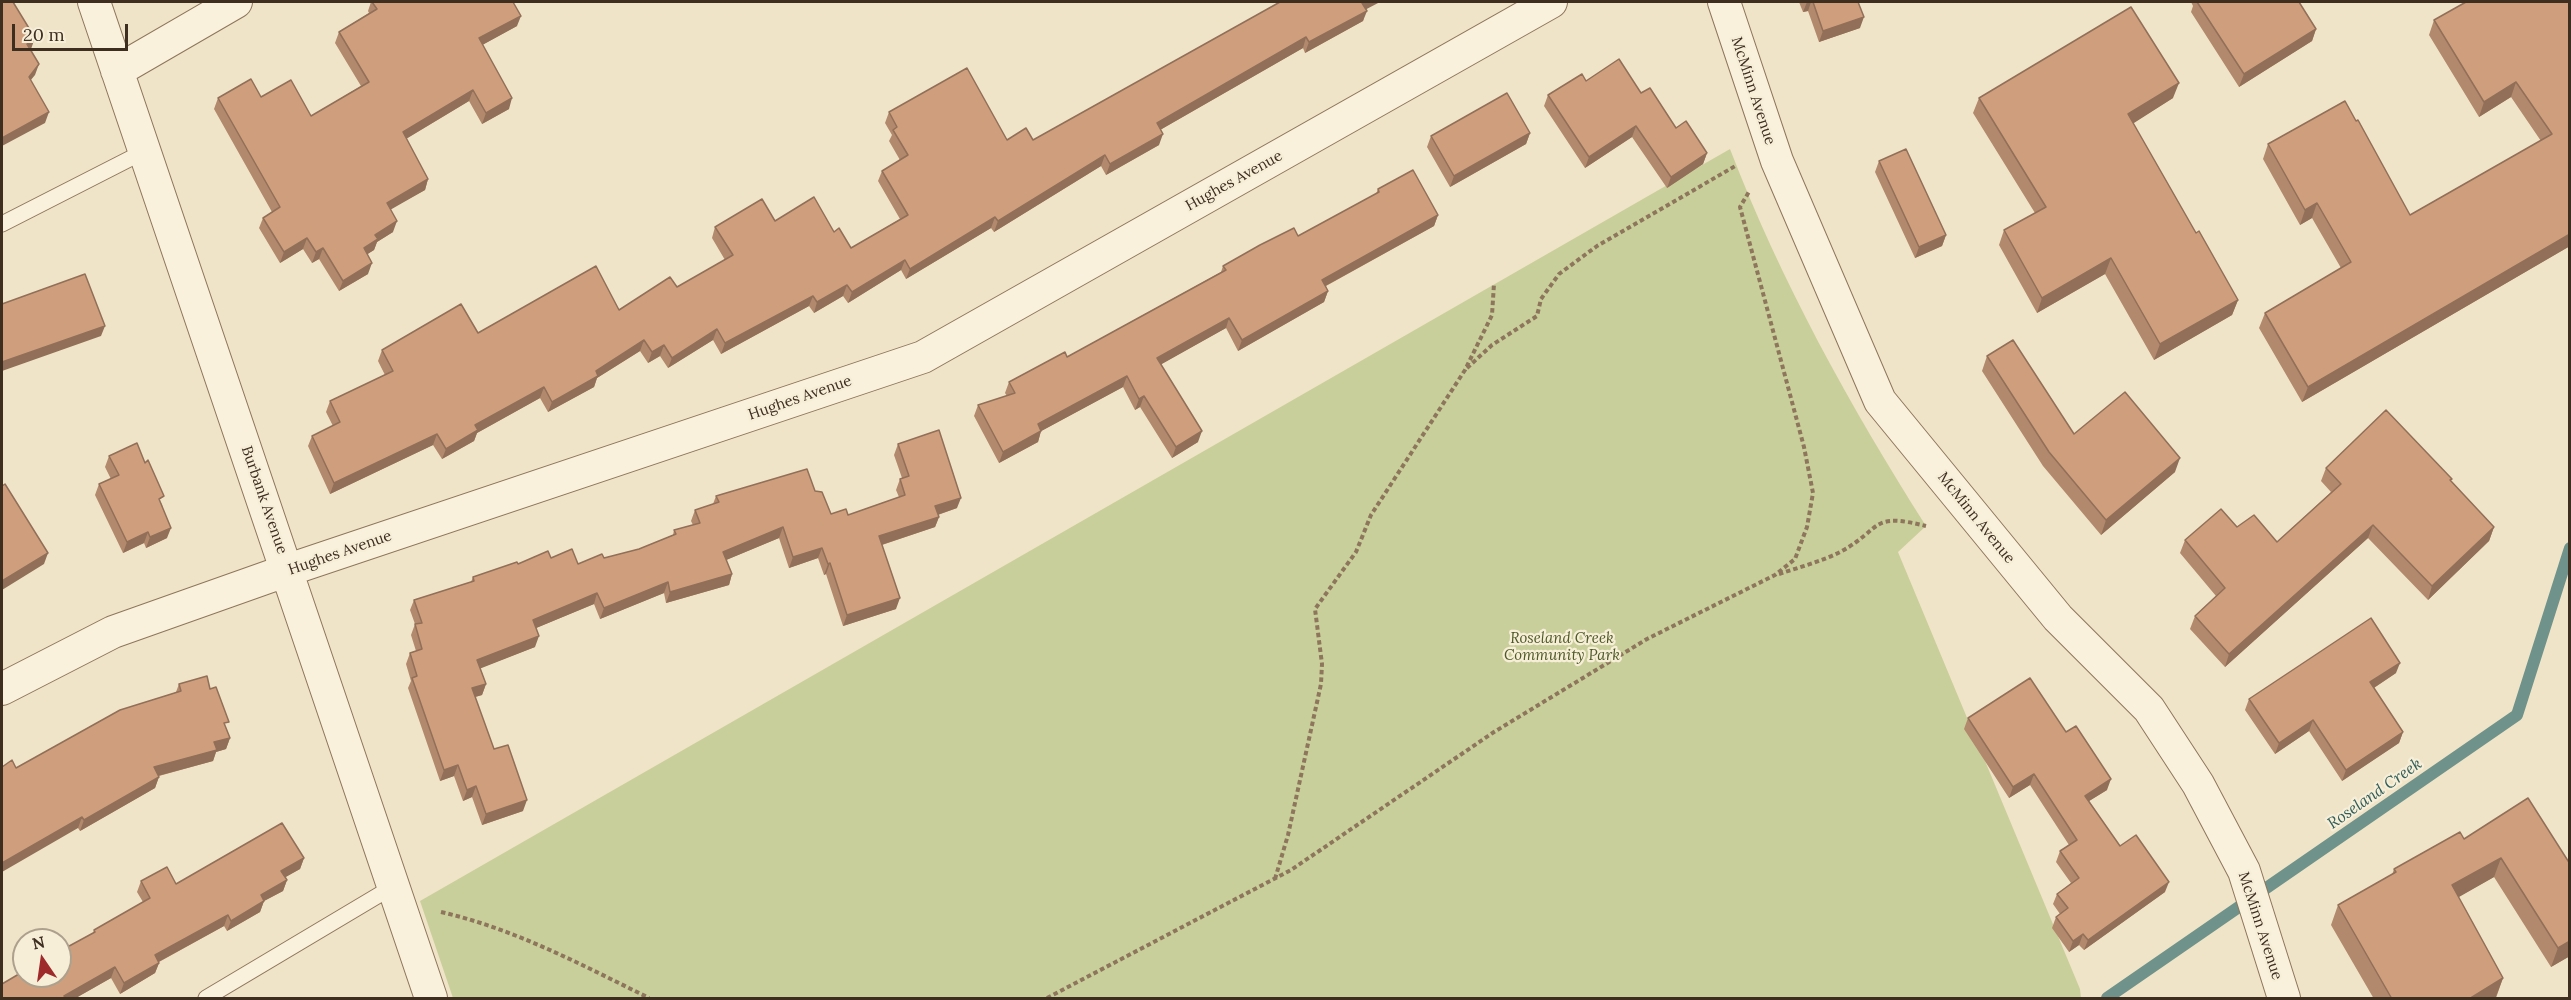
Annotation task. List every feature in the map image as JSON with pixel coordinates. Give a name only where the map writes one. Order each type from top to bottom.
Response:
[{"type":"street","name":"Burbank Avenue","points":[[94,2],[288,570],[431,999]]},
{"type":"street","points":[[117,71],[236,2]]},
{"type":"street","name":"Hughes Avenue","points":[[2,688],[113,632],[288,570],[923,357],[1551,2]]},
{"type":"street","name":"McMinn Avenue","points":[[1724,2],[1777,161],[1880,401],[2058,618],[2149,710],[2198,784],[2244,872],[2284,999]]},
{"type":"lane","points":[[2,224],[145,151]]},
{"type":"lane","points":[[206,999],[394,886]]},
{"type":"path","points":[[1774,575],[1795,559],[1807,527],[1813,493],[1804,447],[1740,207],[1747,193],[1777,161]]},
{"type":"path","points":[[1465,370],[1492,345],[1537,316],[1541,299],[1559,274],[1597,246],[1737,165]]},
{"type":"path","points":[[1274,879],[1293,812],[1321,684],[1322,664],[1315,609],[1356,552],[1371,515],[1465,370],[1492,315],[1494,284]]},
{"type":"path","points":[[1047,999],[1274,879],[1494,732],[1647,639],[1774,575],[1841,551],[1881,522],[1901,520],[1926,526]]},
{"type":"path","points":[[434,911],[481,923],[529,941],[649,999]]},
{"type":"green space","name":"Roseland Creek Community Park","points":[[1730,149],[1794,295],[1870,435],[1926,526],[1898,552],[2080,989],[2081,998],[453,998],[420,901]]},
{"type":"building","points":[[2,2],[13,2],[35,38],[27,44],[39,64],[29,77],[49,112],[2,138]]},
{"type":"building","points":[[372,2],[513,2],[521,16],[479,38],[512,98],[486,113],[473,90],[403,132],[428,179],[387,203],[397,221],[375,235],[378,239],[364,248],[372,263],[343,281],[323,248],[316,252],[307,238],[284,252],[263,218],[280,207],[218,98],[251,79],[261,97],[291,80],[311,116],[369,82],[339,32],[377,9]]},
{"type":"building","points":[[1280,2],[1364,2],[1362,3],[1367,11],[1309,42],[1306,37],[1157,123],[1163,134],[1110,164],[1105,155],[998,221],[995,217],[910,269],[905,260],[852,292],[847,285],[817,302],[813,296],[725,343],[717,329],[672,358],[664,345],[652,352],[644,340],[596,371],[598,376],[552,402],[544,387],[475,425],[478,430],[446,449],[437,434],[334,483],[312,436],[340,422],[330,401],[393,371],[382,350],[461,304],[478,333],[596,266],[619,310],[670,277],[677,287],[733,255],[715,227],[762,199],[775,221],[814,197],[834,232],[839,228],[851,248],[908,215],[882,171],[908,155],[893,130],[897,127],[889,112],[967,68],[1007,140],[1026,128],[1033,140]]},
{"type":"building","points":[[1813,2],[1858,2],[1864,17],[1823,31]]},
{"type":"building","points":[[2197,2],[2299,2],[2316,29],[2244,74]]},
{"type":"building","points":[[2466,2],[2570,2],[2570,234],[2308,387],[2265,313],[2351,262],[2317,203],[2305,210],[2268,144],[2345,101],[2356,121],[2358,120],[2410,215],[2552,134],[2516,82],[2484,102],[2434,20]]},
{"type":"building","points":[[2131,7],[2179,83],[2128,114],[2196,233],[2199,231],[2238,300],[2160,344],[2111,258],[2042,298],[2004,230],[2046,207],[1979,98]]},
{"type":"building","points":[[1619,59],[1641,93],[1650,88],[1676,128],[1686,121],[1707,153],[1671,177],[1636,126],[1589,157],[1548,95],[1582,74],[1586,81]]},
{"type":"building","points":[[1507,93],[1530,133],[1454,176],[1431,136]]},
{"type":"building","points":[[1906,149],[1946,235],[1919,247],[1879,161]]},
{"type":"building","points":[[1413,170],[1438,215],[1322,280],[1328,291],[1242,340],[1229,318],[1157,358],[1202,431],[1176,447],[1144,396],[1139,399],[1127,376],[1038,424],[1041,431],[1003,452],[978,405],[1015,393],[1009,382],[1065,352],[1067,357],[1226,270],[1223,266],[1260,245],[1294,228],[1298,236],[1379,192],[1378,189]]},
{"type":"building","points":[[85,274],[105,326],[2,362],[2,304]]},
{"type":"building","points":[[2013,340],[2074,434],[2125,392],[2180,458],[2106,520],[2049,452],[1987,356]]},
{"type":"building","points":[[2386,410],[2494,527],[2432,586],[2373,525],[2229,654],[2195,616],[2225,588],[2185,540],[2221,509],[2237,527],[2254,515],[2277,542],[2341,484],[2326,468]]},
{"type":"building","points":[[939,430],[961,498],[935,506],[939,517],[879,536],[900,598],[847,615],[830,563],[828,564],[822,548],[793,557],[783,527],[723,552],[732,574],[670,592],[668,582],[604,608],[597,593],[533,620],[539,636],[477,660],[486,684],[472,688],[494,749],[508,745],[527,800],[486,814],[476,786],[467,790],[458,765],[444,770],[412,678],[417,676],[410,653],[422,649],[415,624],[422,623],[414,600],[474,581],[473,577],[517,562],[518,564],[548,551],[551,558],[572,549],[578,564],[602,554],[604,558],[639,549],[676,534],[674,530],[700,523],[695,510],[719,502],[716,496],[807,469],[815,491],[822,492],[831,514],[846,509],[848,515],[905,495],[900,479],[909,476],[898,444]]},
{"type":"building","points":[[137,443],[145,463],[148,460],[164,496],[159,499],[171,528],[150,537],[148,532],[127,542],[99,484],[119,475],[109,456]]},
{"type":"building","points":[[5,484],[48,553],[2,581],[2,486]]},
{"type":"building","points":[[2371,618],[2400,663],[2370,682],[2403,732],[2346,770],[2313,720],[2279,743],[2249,699]]},
{"type":"building","points":[[207,676],[210,689],[216,687],[229,722],[224,723],[230,738],[214,742],[217,750],[154,767],[159,777],[84,820],[82,817],[2,863],[2,767],[12,760],[16,768],[120,710],[181,691],[179,684]]},
{"type":"building","points":[[2030,678],[2066,732],[2076,726],[2111,779],[2085,796],[2120,846],[2136,835],[2169,882],[2088,940],[2083,934],[2073,941],[2056,917],[2068,908],[2057,894],[2079,878],[2060,851],[2077,840],[2034,774],[2013,787],[1968,718]]},
{"type":"building","points":[[2528,798],[2570,864],[2570,941],[2558,948],[2501,858],[2452,885],[2503,978],[2469,999],[2392,999],[2338,905],[2396,872],[2394,869],[2460,832],[2464,839]]},
{"type":"building","points":[[282,823],[304,858],[281,871],[287,880],[261,895],[264,901],[231,921],[228,915],[155,955],[159,963],[124,983],[115,967],[64,996],[66,999],[2,999],[2,984],[12,978],[12,988],[72,988],[72,944],[150,898],[141,881],[167,867],[176,884]]},
{"type":"waterway","name":"Roseland Creek","points":[[2107,998],[2517,715],[2570,548]]}]
